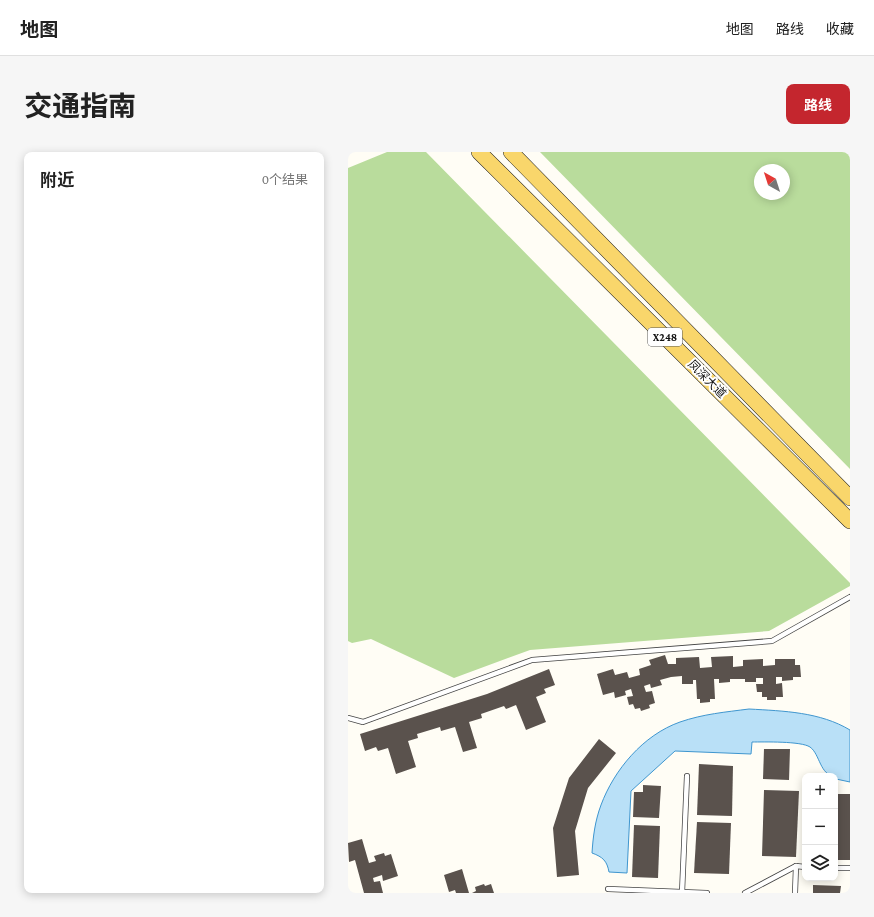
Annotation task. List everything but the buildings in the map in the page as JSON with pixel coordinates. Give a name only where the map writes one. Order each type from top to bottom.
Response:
[{"type":"main road","name":"凤深大道","points":[[479,152],[850,521]]},
{"type":"main road","name":"凤深大道","points":[[511,152],[850,498]]},
{"type":"lane","points":[[348,718],[363,722],[532,660],[772,641],[850,597]]},
{"type":"lane","points":[[682,892],[687,776]]},
{"type":"lane","points":[[745,893],[796,866],[802,867]]},
{"type":"lane","points":[[795,893],[796,866]]},
{"type":"lane","points":[[838,868],[850,868]]},
{"type":"lane","points":[[608,889],[707,893]]},
{"type":"green space","points":[[387,152],[426,152],[850,583],[850,586],[769,631],[530,650],[454,678],[371,639],[352,643],[348,641],[348,168]]},
{"type":"green space","points":[[540,152],[850,152],[850,469]]},
{"type":"water","points":[[749,709],[788,712],[826,719],[850,730],[850,782],[838,779],[838,773],[826,772],[813,750],[805,745],[782,742],[752,742],[751,754],[675,751],[631,791],[627,873],[609,872],[604,860],[592,853],[594,835],[601,805],[622,767],[642,745],[667,728],[689,719],[723,712]]}]
